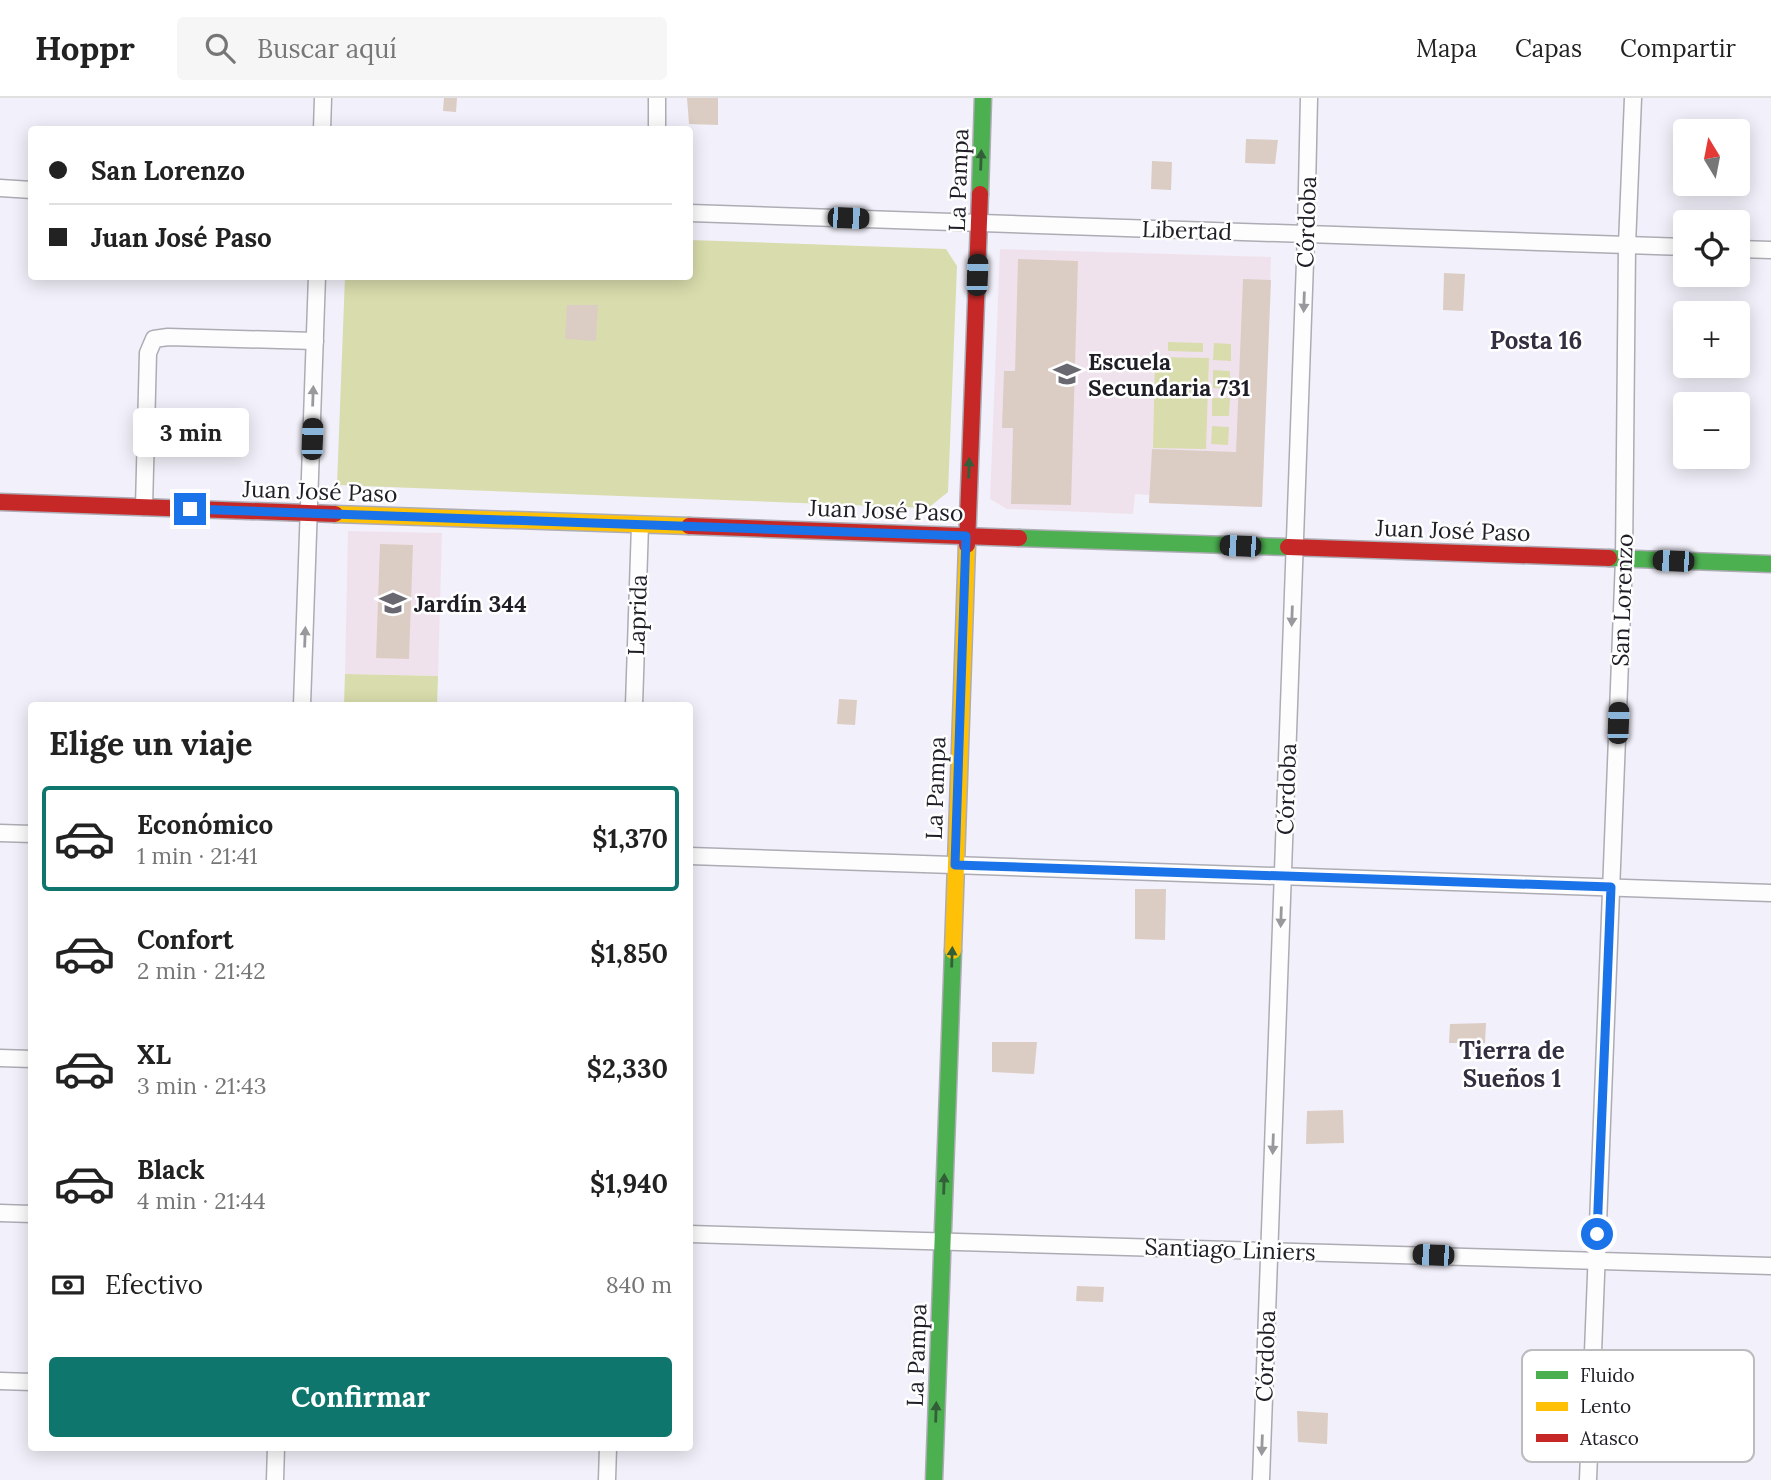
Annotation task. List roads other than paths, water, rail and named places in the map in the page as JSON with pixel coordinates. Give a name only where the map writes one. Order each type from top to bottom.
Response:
[{"type":"street","points":[[322,126],[323,98]]},
{"type":"street","points":[[657,98],[657,126]]},
{"type":"street","name":"La Pampa","points":[[934,1480],[983,98]]},
{"type":"street","name":"Córdoba","points":[[1261,1480],[1309,98]]},
{"type":"street","name":"San Lorenzo","points":[[1593,1350],[1624,559],[1627,245],[1633,98]]},
{"type":"street","points":[[0,188],[28,190]]},
{"type":"street","name":"Libertad","points":[[693,213],[1673,247]]},
{"type":"street","points":[[1750,249],[1771,250]]},
{"type":"street","points":[[302,702],[317,280]]},
{"type":"street","points":[[144,507],[148,354],[154,339],[168,337],[315,341]]},
{"type":"street","name":"Juan José Paso","points":[[0,502],[1771,564]]},
{"type":"street","name":"Laprida","points":[[634,702],[640,525]]},
{"type":"street","points":[[0,833],[28,834]]},
{"type":"street","points":[[693,856],[1771,893]]},
{"type":"street","points":[[0,1058],[28,1059]]},
{"type":"street","points":[[0,1213],[28,1214]]},
{"type":"street","name":"Santiago Liniers","points":[[693,1234],[1269,1249],[1771,1266]]},
{"type":"street","points":[[0,1381],[28,1382]]},
{"type":"street","points":[[275,1480],[276,1451]]},
{"type":"street","points":[[607,1480],[608,1451]]},
{"type":"street","name":"San Lorenzo","points":[[1588,1480],[1589,1462]]},
{"type":"place","name":"Escuela Secundaria 731","points":[[1067,374]]},
{"type":"place","name":"Jardín 344","points":[[393,603]]},
{"type":"district","name":"Posta 16","points":[[1536,340]]},
{"type":"district","name":"Tierra de Sueños 1","points":[[1512,1064]]}]
